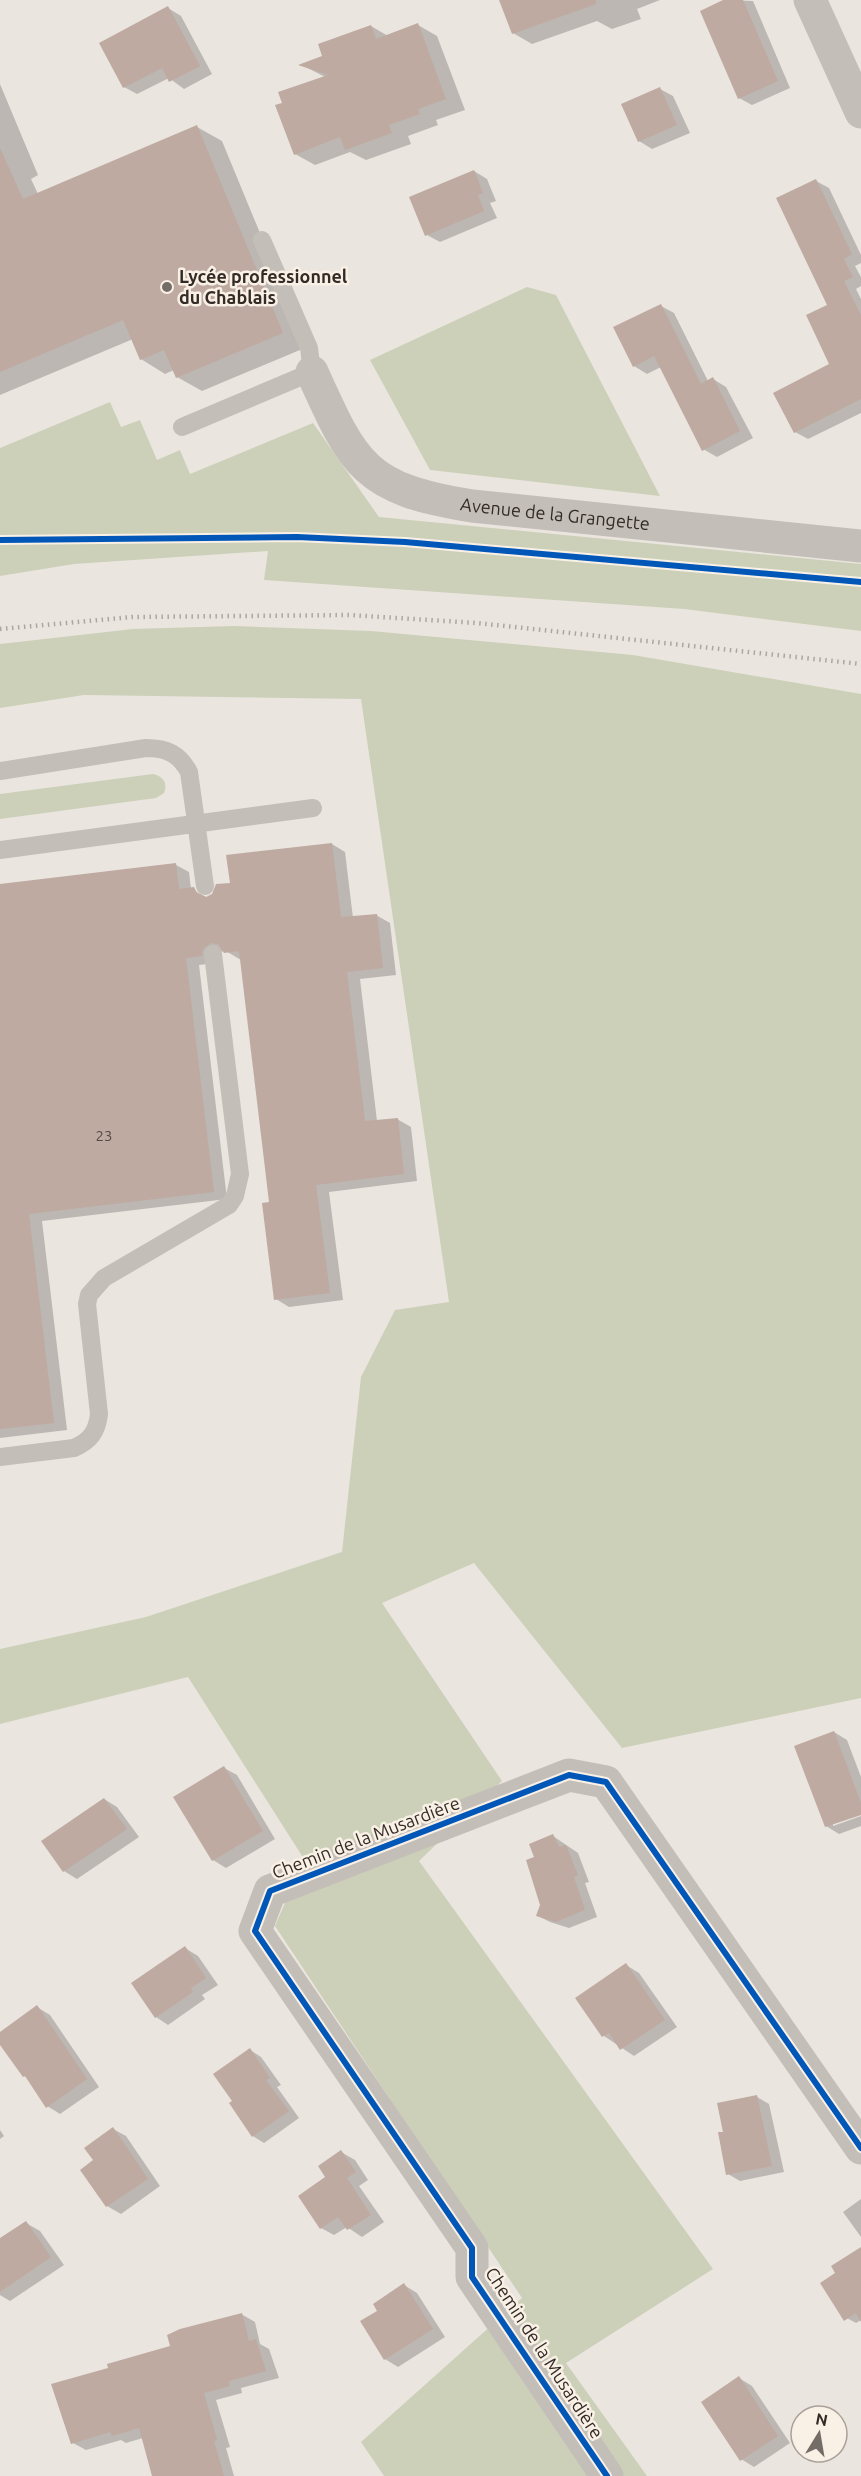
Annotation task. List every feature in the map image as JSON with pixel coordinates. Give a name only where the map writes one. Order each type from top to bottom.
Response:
[{"type":"street","points":[[810,0],[861,112]]},
{"type":"street","name":"Avenue de la Grangette","points":[[312,372],[338,430],[358,459],[385,482],[419,496],[472,506],[861,546]]},
{"type":"street","name":"Chemin de la Musardière","points":[[607,2476],[472,2277],[472,2248],[255,1930],[270,1891],[569,1775],[606,1782],[861,2148]]},
{"type":"lane","points":[[182,427],[312,372],[309,348],[262,240]]},
{"type":"lane","points":[[0,771],[146,748],[167,750],[184,762],[189,772],[205,886]]},
{"type":"lane","points":[[0,850],[313,808]]},
{"type":"lane","points":[[0,1457],[74,1448],[93,1436],[98,1426],[99,1414],[87,1304],[88,1294],[104,1278],[219,1213],[236,1196],[240,1174],[213,954]]},
{"type":"green space","points":[[527,287],[556,295],[660,496],[430,470],[370,360]]},
{"type":"green space","points":[[110,402],[121,427],[140,420],[157,460],[180,450],[190,474],[313,423],[379,517],[861,564],[861,631],[684,609],[264,580],[268,551],[74,564],[0,576],[0,448]]},
{"type":"green space","points":[[233,626],[371,631],[633,655],[861,694],[861,1698],[622,1748],[474,1563],[382,1603],[502,1781],[419,1861],[713,2269],[566,2363],[647,2476],[384,2476],[361,2442],[522,2298],[275,1926],[304,1859],[188,1677],[0,1724],[0,1649],[146,1617],[342,1552],[361,1377],[395,1310],[449,1302],[361,699],[84,695],[0,708],[0,644],[133,629]]},
{"type":"green space","points":[[153,774],[162,778],[165,783],[164,793],[156,798],[0,819],[0,794]]},
{"type":"building","points":[[499,0],[596,0],[596,4],[512,34]]},
{"type":"building","points":[[723,0],[743,0],[778,81],[738,99],[700,11]]},
{"type":"building","points":[[168,6],[200,66],[169,82],[162,68],[123,88],[99,43]]},
{"type":"building","points":[[418,23],[446,99],[418,109],[420,114],[389,125],[392,133],[345,150],[340,137],[294,155],[275,105],[282,103],[278,92],[328,75],[298,65],[322,56],[318,44],[371,25],[376,39]]},
{"type":"building","points":[[660,87],[677,125],[638,142],[621,104]]},
{"type":"building","points":[[197,125],[283,333],[176,378],[164,350],[140,360],[123,320],[0,372],[0,148],[23,199]]},
{"type":"building","points":[[474,170],[483,193],[478,195],[484,211],[425,236],[409,197]]},
{"type":"building","points":[[816,179],[852,254],[844,259],[853,277],[844,281],[861,315],[861,399],[794,433],[773,393],[829,364],[806,315],[827,305],[776,198]]},
{"type":"building","points":[[661,304],[701,384],[713,377],[740,431],[702,451],[654,356],[633,367],[613,327]]},
{"type":"building","points":[[332,843],[341,917],[377,914],[383,968],[347,972],[365,1121],[398,1118],[404,1174],[316,1185],[330,1293],[274,1300],[262,1203],[269,1202],[239,951],[224,953],[218,944],[211,943],[203,949],[202,956],[186,958],[214,1192],[29,1214],[54,1423],[0,1429],[0,884],[176,863],[179,889],[194,887],[197,893],[206,897],[212,894],[216,884],[230,883],[226,855]]},
{"type":"building","points":[[834,1731],[861,1803],[861,1815],[825,1827],[794,1746]]},
{"type":"building","points":[[224,1766],[263,1831],[212,1861],[173,1797]]},
{"type":"building","points":[[104,1798],[127,1829],[63,1872],[41,1841]]},
{"type":"building","points":[[553,1834],[559,1847],[566,1845],[578,1875],[574,1877],[585,1910],[556,1922],[536,1916],[540,1905],[526,1860],[534,1857],[529,1844]]},
{"type":"building","points":[[185,1946],[206,1978],[191,1988],[193,1992],[155,2018],[131,1983]]},
{"type":"building","points":[[626,1963],[665,2020],[620,2050],[609,2033],[602,2037],[575,1998]]},
{"type":"building","points":[[37,2005],[87,2079],[46,2108],[25,2076],[23,2077],[0,2045],[0,2032]]},
{"type":"building","points":[[250,2048],[270,2078],[266,2080],[289,2111],[252,2137],[229,2103],[232,2101],[213,2074]]},
{"type":"building","points":[[757,2095],[772,2166],[726,2175],[718,2132],[723,2132],[717,2103]]},
{"type":"building","points":[[113,2127],[148,2179],[106,2207],[80,2170],[93,2160],[84,2148]]},
{"type":"building","points":[[341,2150],[356,2172],[347,2178],[371,2215],[347,2230],[338,2217],[320,2229],[298,2196],[325,2177],[318,2166]]},
{"type":"building","points":[[26,2221],[51,2257],[0,2292],[0,2238]]},
{"type":"building","points":[[861,2247],[861,2322],[856,2313],[844,2321],[820,2283],[835,2273],[831,2266]]},
{"type":"building","points":[[404,2283],[433,2329],[384,2360],[360,2321],[377,2311],[373,2304]]},
{"type":"building","points":[[242,2313],[249,2341],[256,2339],[266,2371],[229,2381],[230,2386],[204,2393],[224,2476],[152,2476],[139,2428],[112,2436],[110,2432],[71,2444],[51,2384],[108,2368],[107,2364],[170,2346],[167,2335],[180,2329]]},
{"type":"building","points":[[739,2376],[778,2436],[740,2461],[701,2402]]},
{"type":"railway","points":[[0,629],[132,617],[349,615],[477,623],[861,664]]},
{"type":"cycle path","points":[[0,540],[297,537],[405,542],[861,582]]},
{"type":"cycle path","points":[[607,2476],[472,2277],[472,2248],[255,1931],[270,1891],[569,1775],[606,1782],[861,2148]]},
{"type":"place","name":"Lycée professionnel du Chablais","points":[[167,287]]}]
